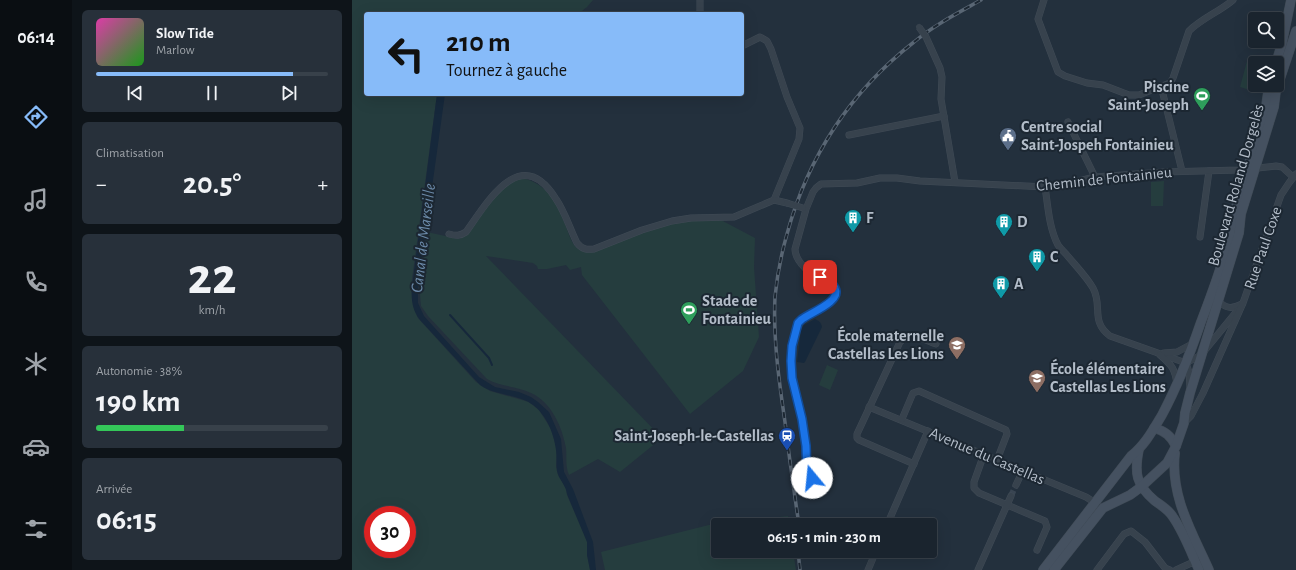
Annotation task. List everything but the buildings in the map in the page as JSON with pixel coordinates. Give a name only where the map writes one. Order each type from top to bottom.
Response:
[{"type":"main road","points":[[1278,56],[1291,0]]},
{"type":"main road","name":"Boulevard Roland Dorgelès","points":[[1176,446],[1184,423],[1190,393],[1201,355],[1239,233],[1241,214],[1274,107],[1276,91],[1296,31]]},
{"type":"main road","name":"Boulevard Roland Dorgelès","points":[[1099,505],[1131,456],[1139,449],[1154,428],[1177,386],[1194,343],[1230,236],[1233,217],[1266,106],[1268,92]]},
{"type":"main road","points":[[1154,428],[1166,433],[1172,438],[1176,446],[1173,466],[1177,495],[1199,563]]},
{"type":"main road","points":[[1043,570],[1099,505],[1130,495],[1141,487],[1165,465],[1176,446]]},
{"type":"main road","points":[[1139,449],[1137,472],[1138,481],[1141,487],[1173,517],[1199,563],[1208,570]]},
{"type":"main road","points":[[1130,495],[1155,500]]},
{"type":"main road","points":[[1054,570],[1099,505]]},
{"type":"street","points":[[700,0],[700,12]]},
{"type":"street","points":[[1044,0],[1038,19],[1058,72],[1065,76],[1087,83],[1102,85],[1129,95],[1139,94],[1170,82],[1173,78],[1189,31],[1194,26],[1227,6],[1233,0]]},
{"type":"street","points":[[920,27],[940,68],[942,77],[941,99],[956,182]]},
{"type":"street","points":[[744,45],[760,37],[767,41],[800,128],[799,139],[774,200]]},
{"type":"street","points":[[1161,86],[1182,171]]},
{"type":"street","points":[[849,136],[944,116]]},
{"type":"street","points":[[1068,122],[1095,177]]},
{"type":"street","name":"Chemin de Fontainieu","points":[[805,208],[816,188],[821,184],[857,183],[886,178],[1045,188],[1095,177],[1182,171],[1246,170],[1276,166],[1282,167],[1294,176]]},
{"type":"street","points":[[1200,237],[1209,171]]},
{"type":"street","points":[[449,234],[461,236],[466,232],[492,196],[508,180],[524,175],[533,177],[547,187],[557,200],[577,243],[580,247],[586,250],[594,249],[642,230],[672,221],[691,218],[734,218],[774,200],[805,208],[795,253],[804,267],[831,283],[835,288],[836,293],[834,299],[829,304],[798,323],[792,346],[792,378],[802,419],[807,465]]},
{"type":"street","name":"Rue Paul Coxe","points":[[1184,423],[1190,416],[1203,393],[1244,303],[1277,206],[1285,187],[1294,176]]},
{"type":"street","points":[[1045,188],[1052,230],[1058,245],[1093,289],[1100,326],[1110,336],[1158,352],[1186,364],[1189,372],[1190,393]]},
{"type":"street","name":"Rue Paul Coxe","points":[[1218,301],[1227,308],[1233,308],[1244,303]]},
{"type":"street","name":"Rue Paul Coxe","points":[[1186,364],[1201,355],[1244,303]]},
{"type":"street","points":[[914,464],[858,440],[857,434],[900,342],[909,336],[936,344]]},
{"type":"street","points":[[1158,352],[1177,352],[1194,343]]},
{"type":"street","points":[[1158,352],[1174,370],[1177,386]]},
{"type":"street","points":[[902,419],[913,393],[915,391],[919,391],[1006,430],[1007,434],[997,460]]},
{"type":"street","name":"Avenue du Castellas","points":[[869,407],[902,419],[1023,470],[1086,497],[1099,505]]},
{"type":"street","points":[[890,518],[928,431]]},
{"type":"street","points":[[984,454],[974,482],[974,488],[979,492],[1045,521],[1048,527],[1037,550]]},
{"type":"street","points":[[1016,485],[1023,470]]},
{"type":"street","points":[[978,570],[1011,496]]},
{"type":"street","points":[[1098,569],[1124,534],[1130,531],[1145,542],[1165,568],[1170,570]]},
{"type":"street","points":[[868,570],[873,558]]},
{"type":"street","points":[[1176,570],[1199,563]]},
{"type":"green space","points":[[352,0],[593,0],[581,12],[364,12],[364,96],[437,96],[412,279],[412,299],[414,309],[418,318],[476,382],[490,391],[529,402],[539,410],[551,429],[557,449],[556,467],[558,475],[566,488],[567,495],[588,543],[587,554],[590,570],[352,570]]},
{"type":"green space","points":[[1247,61],[1248,61],[1248,90],[1240,87]]},
{"type":"green space","points":[[522,178],[539,185],[546,190],[556,204],[574,244],[578,249],[585,252],[679,221],[719,219],[755,238],[754,267],[759,337],[743,371],[690,414],[582,275],[581,267],[570,270],[566,265],[547,269],[538,269],[533,263],[486,256],[662,438],[620,472],[598,459],[569,475],[566,448],[562,431],[550,409],[544,402],[531,393],[498,384],[487,379],[428,316],[421,306],[420,294],[427,232],[459,239],[463,237],[501,190],[509,183]]},
{"type":"green space","points":[[1164,181],[1163,206],[1151,206],[1151,182]]},
{"type":"green space","points":[[827,365],[838,370],[830,390],[819,385]]},
{"type":"green space","points":[[788,516],[788,518],[770,518]]},
{"type":"green space","points":[[711,525],[711,558],[794,558],[796,570],[605,570],[601,552]]},
{"type":"water","name":"Canal de Marseille","points":[[437,96],[445,96],[418,288],[418,303],[424,316],[479,377],[495,387],[519,392],[531,397],[549,412],[561,439],[564,472],[573,489],[593,542],[596,570],[590,570],[587,555],[587,542],[558,474],[555,443],[546,420],[531,403],[490,390],[480,385],[417,316],[412,300],[412,287]]},
{"type":"water","points":[[815,319],[820,322],[822,327],[805,362],[797,362],[801,330],[804,325]]},
{"type":"waterway","points":[[450,315],[489,358],[492,365]]},
{"type":"tunnel","points":[[1011,496],[1016,485]]},
{"type":"railway","points":[[798,518],[779,376],[775,313],[777,281],[785,242],[796,206],[807,179],[834,128],[851,104],[870,82],[891,61],[930,30],[981,0]]},
{"type":"railway","points":[[799,558],[800,570]]},
{"type":"place","name":"Piscine Saint-Joseph","points":[[1202,111]]},
{"type":"place","name":"Centre social Saint-Jospeh Fontainieu","points":[[1008,151]]},
{"type":"place","name":"F","points":[[853,233]]},
{"type":"place","name":"D","points":[[1004,237]]},
{"type":"place","name":"C","points":[[1037,272]]},
{"type":"place","name":"A","points":[[1001,299]]},
{"type":"place","name":"Stade de Fontainieu","points":[[689,325]]},
{"type":"place","name":"École maternelle Castellas Les Lions","points":[[957,360]]},
{"type":"place","name":"École élémentaire Castellas Les Lions","points":[[1037,393]]},
{"type":"place","name":"Saint-Joseph-le-Castellas","points":[[787,451]]},
{"type":"route","points":[[812,478],[807,474],[806,446],[802,419],[792,378],[791,361],[792,346],[798,323],[806,316],[829,304],[834,299],[836,293],[835,288],[831,283],[820,277]]}]
